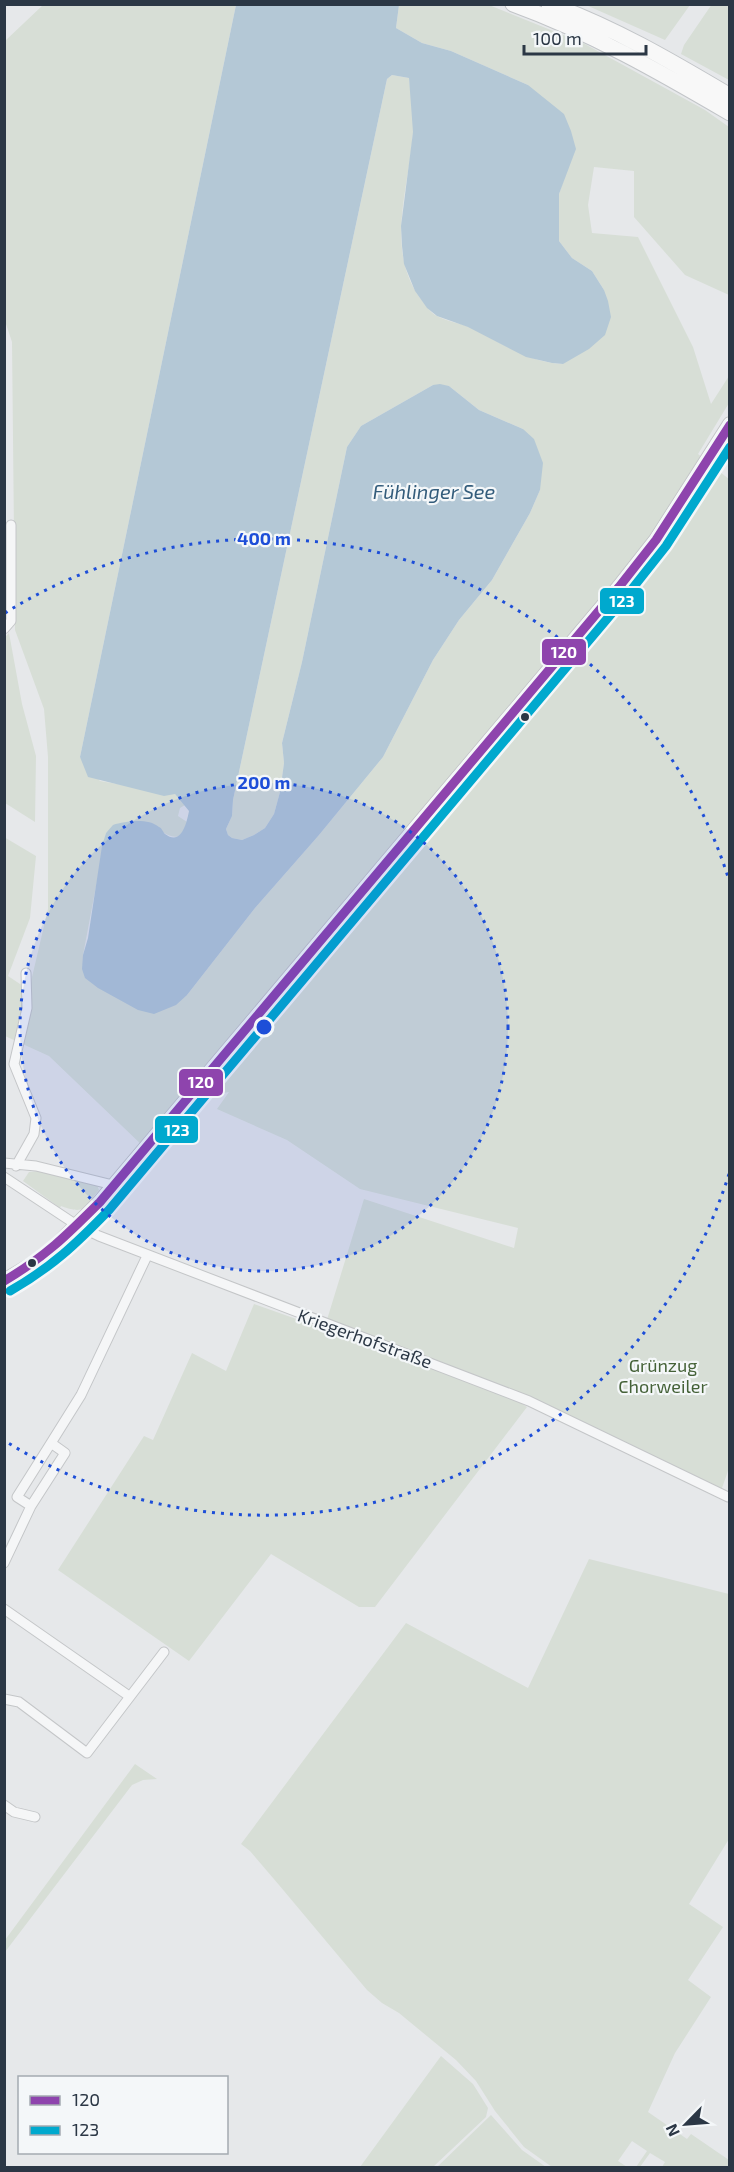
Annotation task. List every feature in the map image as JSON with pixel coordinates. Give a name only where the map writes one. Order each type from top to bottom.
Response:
[{"type":"main road","points":[[513,4],[587,35],[655,68],[729,113]]},
{"type":"main road","points":[[549,4],[625,37],[729,96]]},
{"type":"main road","points":[[4,1281],[33,1264],[78,1226],[619,587],[656,540],[729,424]]},
{"type":"street","points":[[4,629],[11,621],[11,525]]},
{"type":"street","points":[[16,1166],[36,1127],[36,1118],[14,1064],[27,1008],[26,973]]},
{"type":"street","points":[[4,1164],[36,1166],[113,1185]]},
{"type":"street","name":"Kriegerhofstraße","points":[[4,1177],[78,1226],[147,1256],[529,1401],[728,1497]]},
{"type":"street","points":[[31,1506],[17,1497],[81,1395],[147,1256]]},
{"type":"street","points":[[4,1563],[31,1506],[65,1453],[51,1443]]},
{"type":"street","points":[[4,1609],[129,1696]]},
{"type":"street","points":[[4,1699],[19,1702],[87,1753],[164,1652]]},
{"type":"street","points":[[4,1805],[14,1812],[35,1817]]},
{"type":"green space","points":[[690,4],[665,40],[586,5]]},
{"type":"green space","points":[[712,4],[729,5],[729,80],[681,54],[684,45]]},
{"type":"green space","name":"Grünzug Chorweiler","points":[[43,5],[236,5],[80,757],[100,781],[175,794],[185,805],[180,808],[178,816],[187,822],[180,836],[175,837],[140,821],[130,821],[106,833],[83,955],[187,995],[255,908],[383,757],[433,660],[459,620],[492,580],[530,513],[540,490],[523,429],[479,410],[449,386],[433,385],[361,426],[347,447],[302,662],[282,743],[284,763],[274,814],[265,828],[254,835],[242,840],[228,835],[226,829],[232,816],[233,800],[387,79],[392,75],[409,78],[413,126],[401,239],[409,279],[431,312],[474,329],[528,356],[563,364],[604,290],[592,271],[572,258],[559,241],[559,194],[566,173],[528,85],[451,51],[422,43],[396,28],[399,5],[489,5],[583,43],[705,110],[729,127],[729,295],[685,275],[634,217],[634,171],[594,167],[588,205],[592,233],[638,237],[693,347],[711,404],[729,376],[729,403],[698,454],[730,480],[730,1465],[721,1491],[580,1422],[326,1323],[364,1199],[514,1248],[518,1228],[360,1189],[287,1140],[217,1109],[229,1092],[182,1100],[145,1148],[49,1056],[5,1036],[4,837],[36,856],[30,918],[8,976],[29,990],[48,909],[48,757],[44,709],[15,630],[12,342],[4,318],[5,41]]},
{"type":"green space","points":[[9,633],[22,704],[36,756],[35,822],[5,803],[4,638]]},
{"type":"green space","points":[[39,1171],[97,1185],[99,1190],[80,1210],[61,1206],[60,1208],[23,1181],[29,1172]]},
{"type":"green space","points":[[254,1304],[426,1365],[516,1400],[527,1407],[375,1607],[359,1607],[271,1554],[189,1661],[58,1570],[144,1436],[153,1440],[192,1353],[226,1371]]},
{"type":"green space","points":[[589,1559],[729,1594],[729,1839],[689,1904],[723,1927],[688,1980],[711,1997],[675,2053],[648,2112],[687,2139],[691,2134],[729,2160],[729,2167],[662,2167],[665,2162],[650,2153],[640,2167],[636,2167],[647,2151],[632,2141],[618,2161],[627,2167],[552,2167],[524,2147],[495,2111],[476,2081],[456,2060],[367,1990],[250,1851],[241,1844],[406,1623],[528,1688]]},
{"type":"green space","points":[[135,1764],[157,1779],[143,1780],[132,1785],[5,1952],[5,1940]]},
{"type":"green space","points":[[441,2056],[473,2084],[488,2108],[486,2117],[433,2167],[360,2167]]},
{"type":"green space","points":[[491,2115],[522,2150],[546,2167],[437,2167]]},
{"type":"water","name":"Fühlinger See","points":[[236,5],[399,5],[396,28],[422,43],[451,51],[528,85],[564,114],[576,149],[559,194],[559,241],[572,258],[592,271],[604,290],[611,317],[605,335],[589,349],[563,364],[526,357],[468,327],[437,316],[427,308],[415,291],[404,264],[402,246],[401,226],[413,132],[409,78],[392,75],[387,79],[233,800],[232,816],[226,829],[228,835],[242,840],[254,835],[265,828],[274,814],[284,763],[282,743],[302,662],[347,447],[361,426],[433,385],[449,386],[479,410],[523,429],[534,439],[543,463],[540,490],[530,513],[492,580],[459,620],[433,660],[383,757],[255,908],[187,995],[176,1005],[154,1014],[138,1010],[98,988],[85,978],[82,969],[83,955],[106,833],[113,825],[143,821],[161,828],[171,837],[176,837],[183,831],[189,811],[175,794],[164,796],[88,777],[80,757]]},
{"type":"transit line","name":"120","points":[[4,1281],[55,1245],[100,1202],[619,587],[656,540],[730,425]]},
{"type":"transit line","name":"123","points":[[10,1291],[39,1273],[63,1254],[109,1210],[628,594],[666,546],[730,447]]}]
